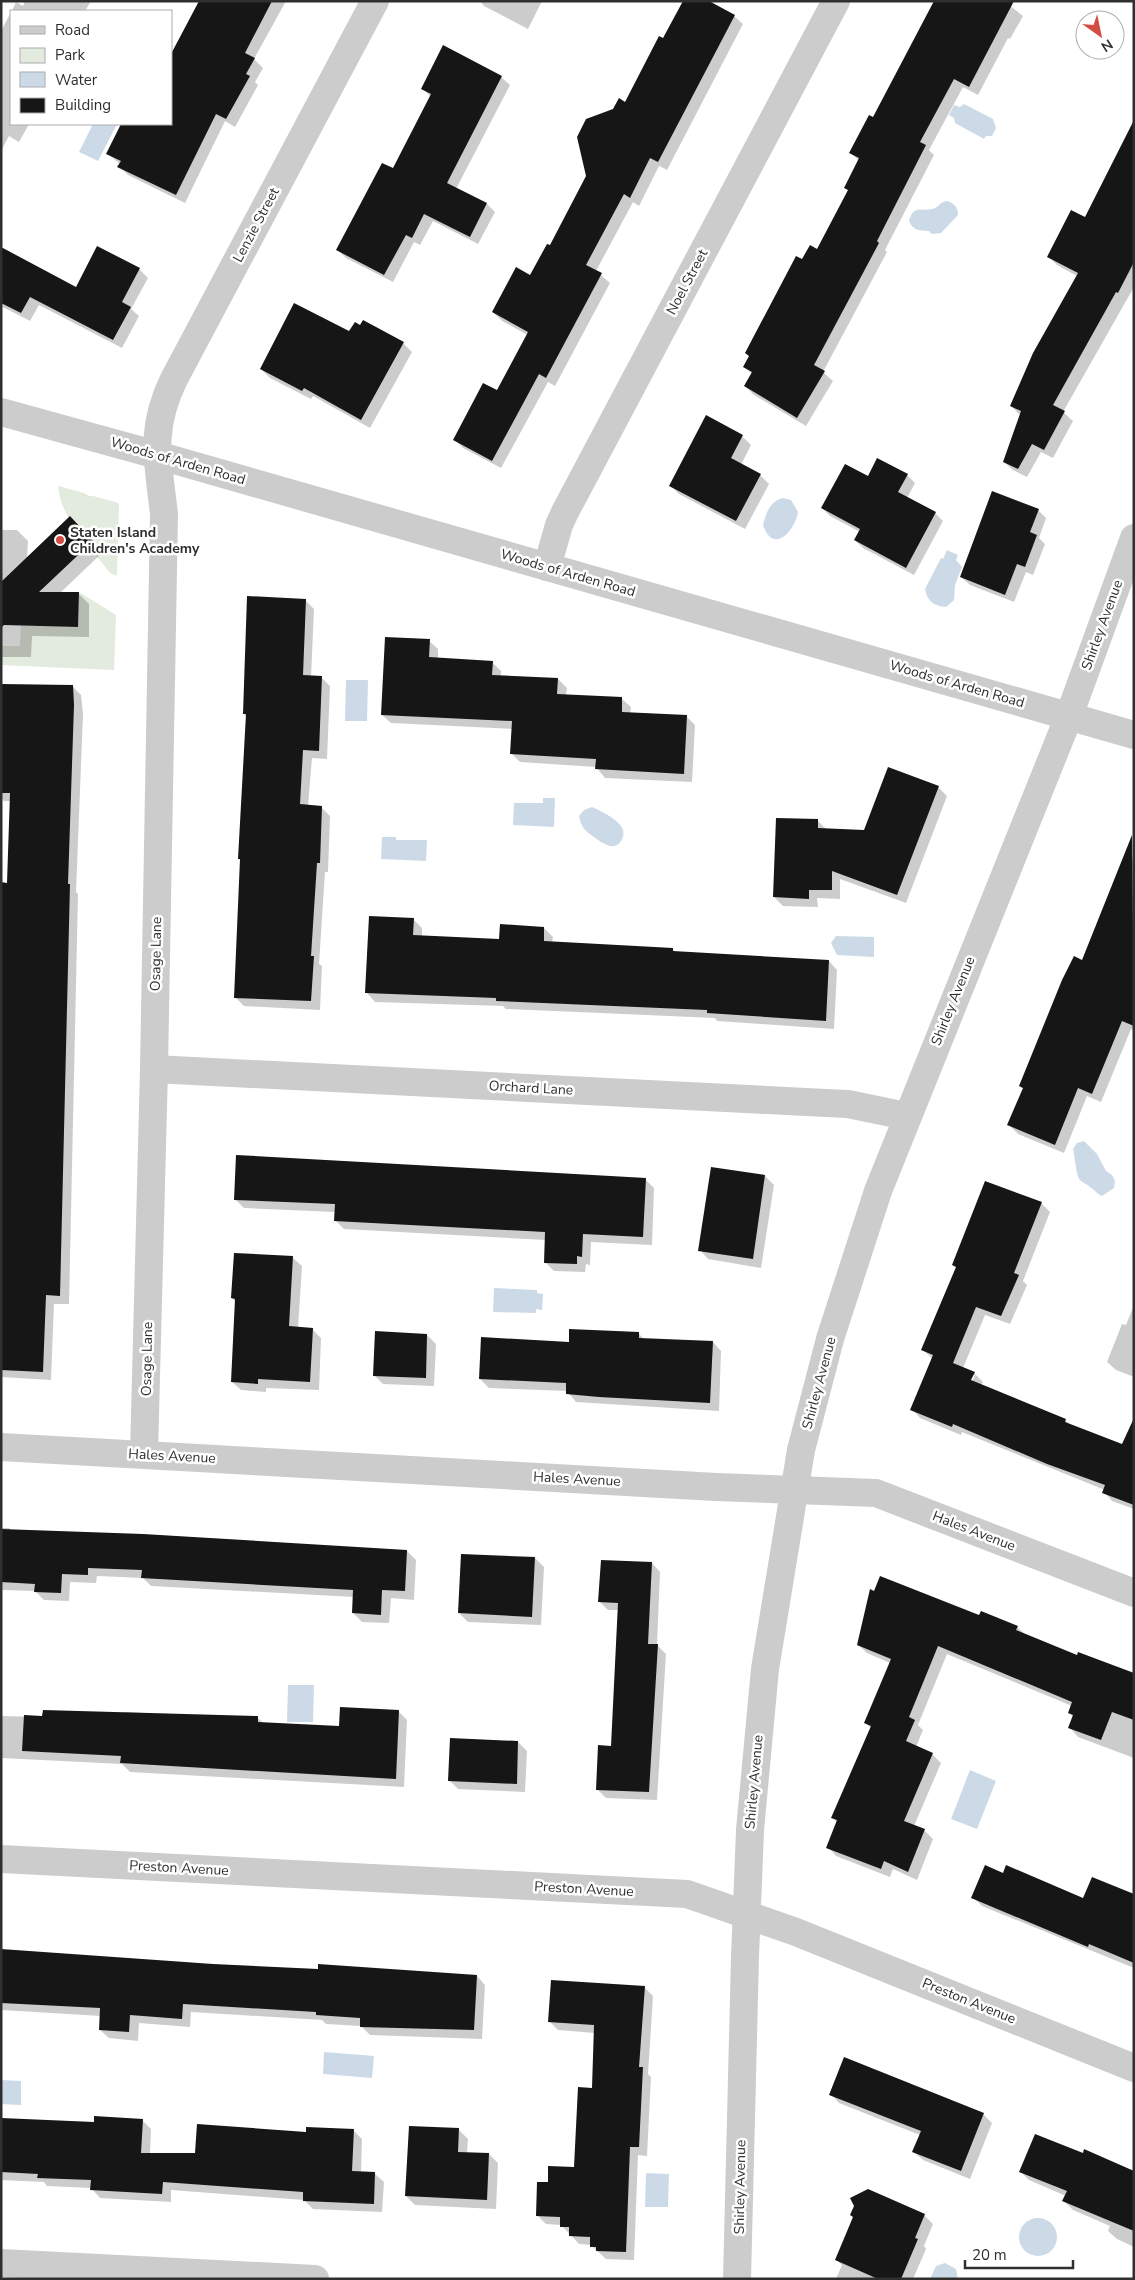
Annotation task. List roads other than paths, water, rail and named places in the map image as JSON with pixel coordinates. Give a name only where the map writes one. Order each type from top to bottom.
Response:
[{"type":"street","name":"Lenzie Street","points":[[157,455],[157,435],[164,399],[375,1]]},
{"type":"street","name":"Noel Street","points":[[547,567],[559,525],[565,512],[836,1]]},
{"type":"street","name":"Woods of Arden Road","points":[[1,412],[1134,735]]},
{"type":"street","name":"Osage Lane","points":[[144,1454],[154,1069],[164,514],[157,455]]},
{"type":"street","name":"Shirley Avenue","points":[[738,2279],[746,1914],[750,1830],[763,1686],[801,1450],[830,1339],[878,1191],[906,1116],[1069,716],[1134,538]]},
{"type":"street","name":"Orchard Lane","points":[[154,1069],[848,1104],[906,1116]]},
{"type":"street","name":"Hales Avenue","points":[[1,1447],[706,1486],[876,1492],[1134,1593]]},
{"type":"street","name":"Preston Avenue","points":[[1,1859],[687,1894],[811,1938],[1134,2068]]},
{"type":"street","points":[[1,2263],[315,2279]]},
{"type":"water","points":[[964,104],[993,119],[996,128],[992,136],[986,136],[984,139],[955,123],[954,118],[949,115],[954,105],[960,107]]},
{"type":"water","points":[[92,125],[116,125],[98,161],[79,152]]},
{"type":"water","points":[[947,201],[955,206],[958,215],[941,233],[932,234],[929,231],[912,227],[909,221],[913,212],[928,210]]},
{"type":"water","points":[[783,498],[791,500],[798,512],[793,526],[783,537],[778,539],[772,538],[767,534],[763,525],[764,521],[772,505]]},
{"type":"water","points":[[947,550],[958,555],[956,560],[962,567],[955,585],[954,600],[946,607],[932,602],[927,597],[925,589]]},
{"type":"water","points":[[346,680],[368,680],[367,721],[345,721]]},
{"type":"water","points":[[543,798],[555,798],[554,827],[513,825],[514,803],[543,803]]},
{"type":"water","points":[[592,807],[610,816],[621,826],[623,830],[622,840],[615,846],[604,844],[591,835],[581,823],[579,816],[584,810]]},
{"type":"water","points":[[382,837],[396,837],[396,840],[427,840],[426,861],[381,859]]},
{"type":"water","points":[[836,936],[874,937],[874,957],[837,955],[831,943]]},
{"type":"water","points":[[1084,1141],[1097,1154],[1106,1171],[1112,1175],[1115,1181],[1114,1188],[1102,1196],[1081,1181],[1078,1175],[1073,1149],[1077,1143]]},
{"type":"water","points":[[494,1288],[537,1290],[537,1293],[543,1294],[542,1310],[536,1309],[536,1313],[493,1312]]},
{"type":"water","points":[[288,1685],[314,1685],[313,1722],[287,1722]]},
{"type":"water","points":[[970,1770],[996,1781],[977,1829],[951,1819]]},
{"type":"water","points":[[324,2052],[374,2056],[372,2078],[323,2074]]},
{"type":"water","points":[[1,2080],[21,2081],[21,2105],[1,2104]]},
{"type":"water","points":[[646,2173],[669,2174],[668,2207],[645,2207]]},
{"type":"water","points":[[1038,2218],[1051,2224],[1057,2237],[1051,2250],[1038,2256],[1025,2250],[1019,2237],[1025,2224]]},
{"type":"water","points":[[945,2263],[956,2269],[958,2279],[930,2279],[936,2266]]},
{"type":"place","name":"Staten Island Children's Academy","points":[[60,540]]}]
